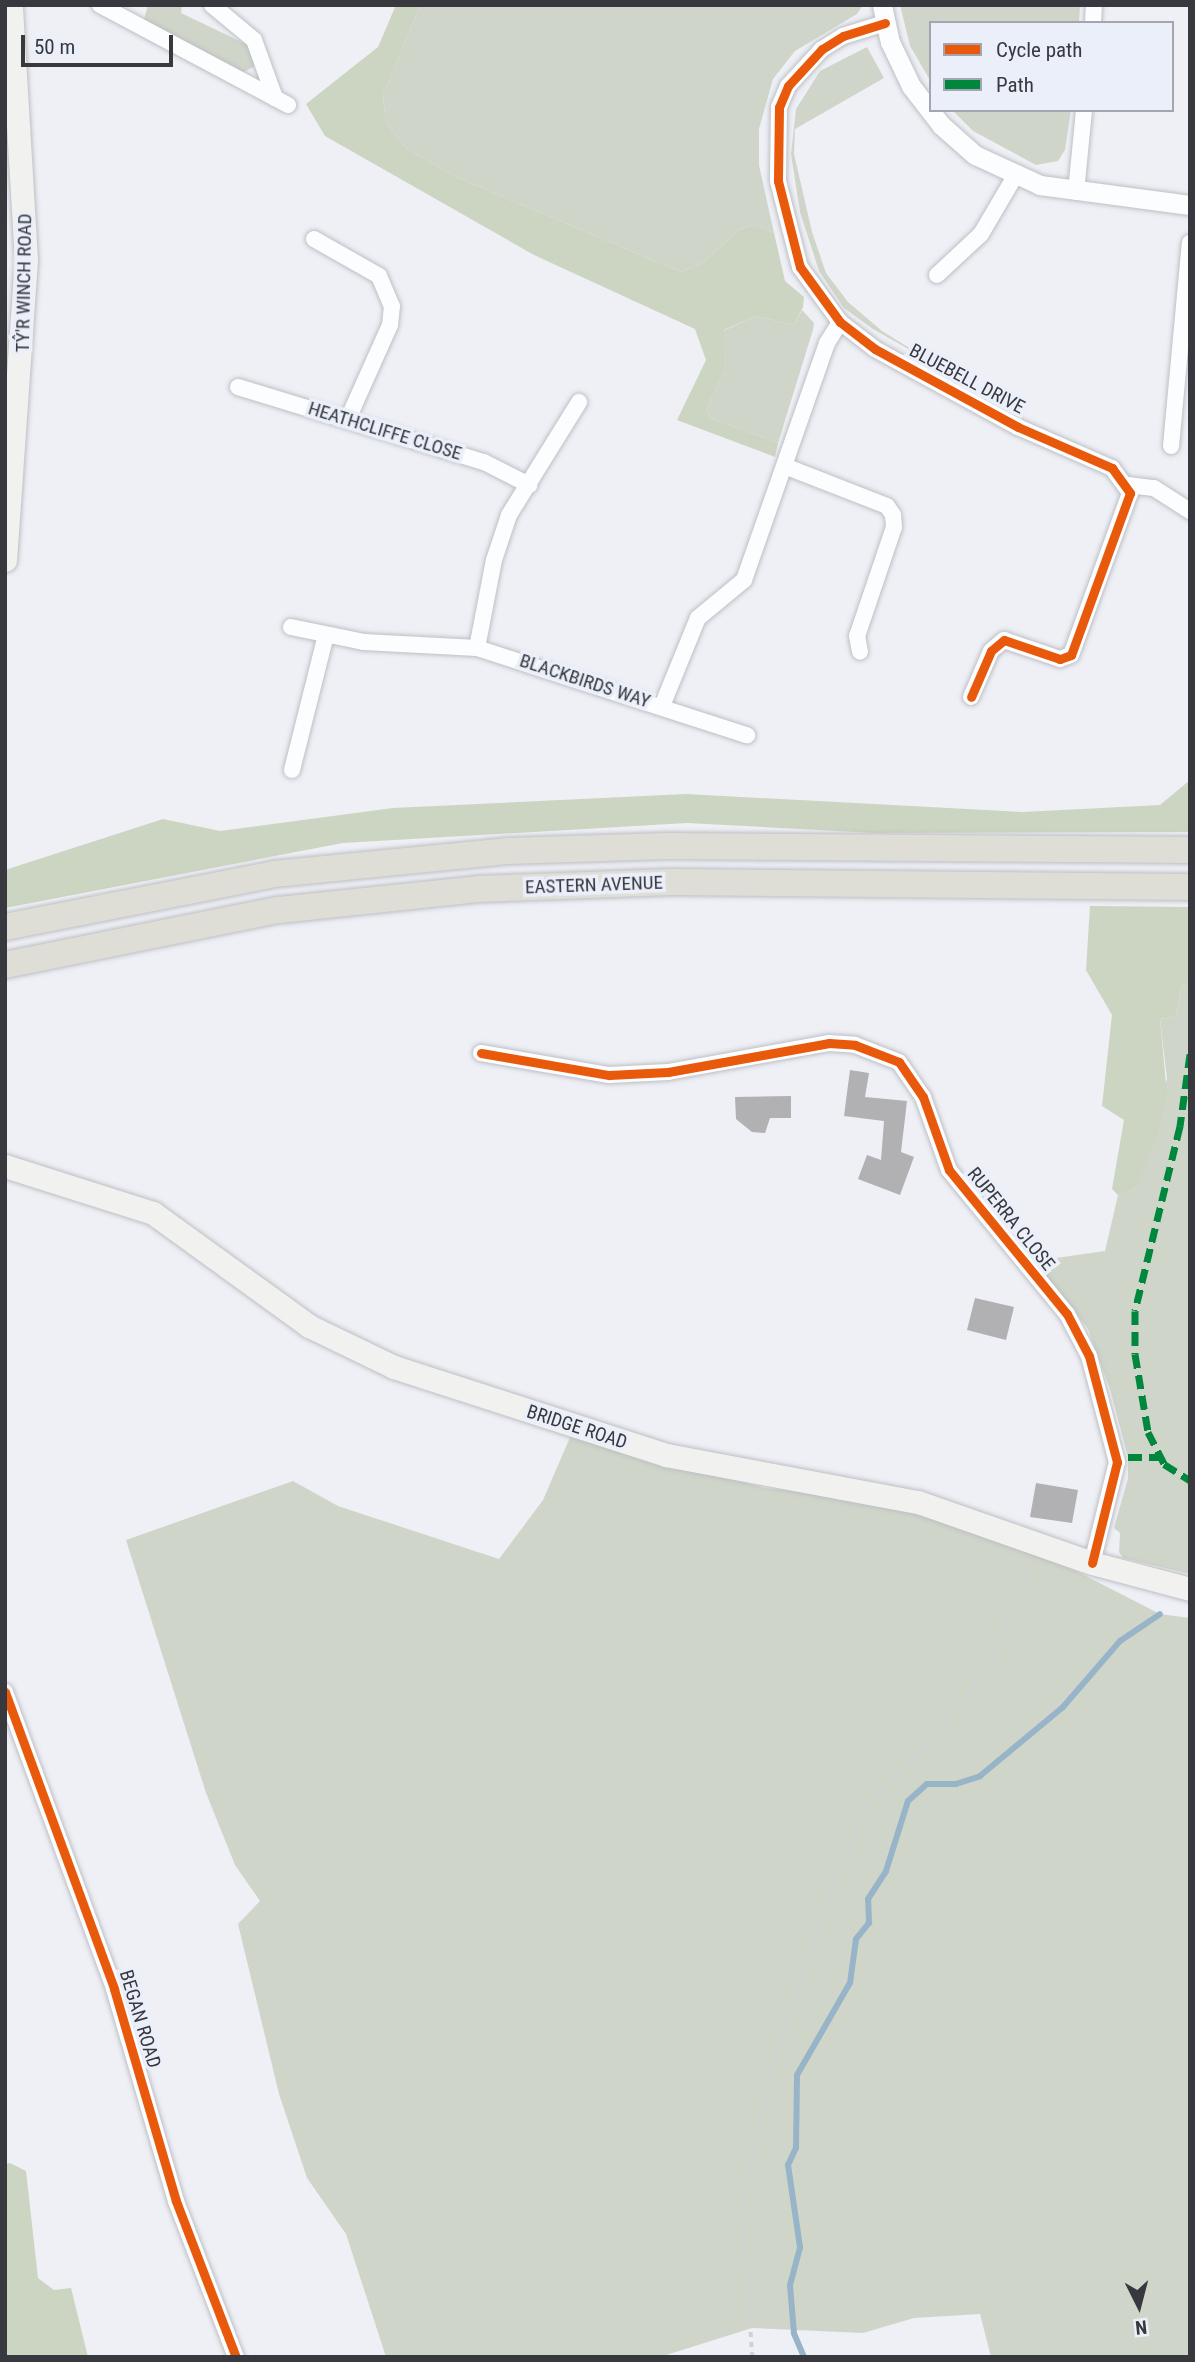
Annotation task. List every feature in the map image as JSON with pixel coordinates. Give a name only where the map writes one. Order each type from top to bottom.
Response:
[{"type":"highway","name":"EASTERN AVENUE","points":[[5,927],[274,874],[507,850],[667,846],[1190,850]]},
{"type":"highway","name":"EASTERN AVENUE","points":[[5,965],[279,909],[478,889],[671,882],[1190,887]]},
{"type":"main road","name":"TŶ'R WINCH ROAD","points":[[5,560],[26,260],[11,5]]},
{"type":"main road","name":"BRIDGE ROAD","points":[[5,1166],[153,1213],[309,1326],[394,1367],[666,1455],[918,1502],[1092,1563],[1190,1589]]},
{"type":"street","points":[[100,5],[126,9],[282,102],[254,40],[212,5]]},
{"type":"street","points":[[883,14],[911,86],[929,109]]},
{"type":"street","name":"BLUEBELL DRIVE","points":[[883,14],[843,36],[803,65],[788,86],[775,126],[778,181],[800,267],[840,322],[875,349],[1018,427],[1111,468],[1128,485]]},
{"type":"street","points":[[932,112],[975,155],[1015,176],[1076,192],[1190,205]]},
{"type":"street","points":[[1076,192],[1084,112]]},
{"type":"street","points":[[937,275],[981,234],[1015,176]]},
{"type":"street","points":[[314,239],[379,276],[392,306],[390,325],[348,419]]},
{"type":"street","points":[[1171,446],[1190,243]]},
{"type":"street","name":"BLACKBIRDS WAY","points":[[291,626],[326,635],[477,648],[662,706],[698,618],[744,580],[787,467],[827,343],[840,322]]},
{"type":"street","name":"HEATHCLIFFE CLOSE","points":[[238,387],[484,462],[528,485]]},
{"type":"street","points":[[477,648],[501,535],[579,402]]},
{"type":"street","points":[[787,467],[887,506],[893,515],[894,527],[857,636],[860,652]]},
{"type":"street","points":[[971,697],[991,651],[1004,640],[1060,659],[1078,646],[1128,505],[1128,485],[1154,488],[1190,511]]},
{"type":"street","points":[[292,770],[326,635]]},
{"type":"street","points":[[662,706],[747,735]]},
{"type":"street","name":"RUPERRA CLOSE","points":[[481,1053],[609,1075],[668,1072],[829,1043],[855,1045],[899,1062],[923,1097],[950,1170],[1068,1314],[1089,1356],[1116,1462],[1092,1563]]},
{"type":"street","name":"BEGAN ROAD","points":[[5,1692],[114,1989],[176,2201],[236,2357]]},
{"type":"path","points":[[752,2357],[741,2197],[776,2048],[825,1906],[870,1802],[923,1749],[994,1660],[1037,1542]]},
{"type":"shaded area","points":[[148,5],[182,5],[181,13],[250,46],[257,65],[240,74],[144,20]]},
{"type":"shaded area","points":[[420,5],[863,5],[857,14],[795,51],[773,79],[759,129],[759,165],[774,233],[754,225],[739,230],[703,263],[681,272],[456,177],[406,148],[386,123],[383,96]]},
{"type":"shaded area","points":[[900,5],[1080,5],[1079,21],[929,21],[929,79],[910,46]]},
{"type":"shaded area","points":[[867,47],[884,78],[795,129],[794,154],[812,232],[826,273],[848,302],[882,331],[940,367],[873,329],[844,308],[819,271],[800,212],[791,154],[796,109],[820,71]]},
{"type":"shaded area","points":[[954,112],[1071,112],[1065,150],[1058,161],[1036,165],[973,131]]},
{"type":"shaded area","points":[[802,310],[814,323],[813,330],[778,443],[710,418],[706,410],[725,370],[723,331],[756,316],[794,325]]},
{"type":"shaded area","points":[[1190,983],[1190,1574],[1123,1558],[1119,1552],[1120,1533],[1114,1528],[1128,1478],[1128,1457],[1110,1389],[1088,1329],[1035,1261],[1105,1251],[1118,1195],[1135,1189],[1167,1079],[1160,1019],[1176,1016],[1182,985]]},
{"type":"shaded area","points":[[571,1435],[765,1488],[864,1498],[933,1513],[1078,1572],[1160,1614],[1190,1618],[1190,2357],[991,2357],[980,2314],[914,2318],[863,2333],[752,2328],[660,2357],[386,2357],[346,2234],[307,2178],[279,2094],[238,1924],[260,1901],[235,1865],[206,1793],[126,1540],[293,1481],[338,1506],[499,1559],[543,1500]]},
{"type":"green space","points":[[396,5],[420,5],[383,96],[386,123],[406,148],[456,177],[681,272],[703,263],[739,230],[754,225],[774,233],[785,281],[804,297],[803,307],[794,325],[756,316],[724,330],[725,370],[706,410],[710,418],[778,443],[775,457],[677,420],[706,360],[695,329],[534,255],[325,136],[306,104],[378,47]]},
{"type":"green space","points":[[1190,780],[1190,832],[875,833],[687,823],[343,843],[5,908],[5,870],[163,819],[220,831],[393,808],[686,794],[1023,812],[1160,805]]},
{"type":"green space","points":[[1090,906],[1190,907],[1190,983],[1182,985],[1176,1016],[1160,1019],[1167,1095],[1157,1138],[1135,1189],[1118,1195],[1112,1189],[1124,1120],[1102,1106],[1112,1015],[1086,970]]},
{"type":"green space","points":[[10,2163],[26,2171],[38,2278],[54,2290],[71,2288],[88,2357],[5,2357],[5,2164]]},
{"type":"building","points":[[850,1070],[869,1073],[865,1097],[907,1101],[901,1152],[914,1157],[900,1195],[858,1179],[867,1155],[881,1160],[884,1121],[844,1116]]},
{"type":"building","points":[[791,1096],[791,1118],[770,1118],[765,1133],[752,1132],[736,1119],[735,1097]]},
{"type":"building","points":[[975,1298],[1014,1307],[1006,1340],[967,1330]]},
{"type":"building","points":[[1036,1483],[1078,1490],[1072,1523],[1030,1517]]},
{"type":"waterway","points":[[804,2357],[794,2333],[790,2285],[800,2247],[788,2165],[796,2148],[797,2075],[850,1983],[856,1939],[869,1923],[868,1899],[886,1871],[908,1801],[927,1784],[956,1784],[980,1776],[1063,1707],[1120,1641],[1160,1614]]},
{"type":"marked path","points":[[1190,1054],[1180,1126],[1135,1311],[1135,1354],[1148,1432],[1164,1464],[1190,1480]]},
{"type":"marked path","points":[[1128,1457],[1161,1457]]},
{"type":"cycle path","points":[[885,23],[843,36],[822,49],[788,86],[779,107],[778,181],[800,267],[840,322],[875,349],[1018,427],[1112,468],[1130,493],[1071,655],[1060,659],[1004,640],[991,651],[971,697]]},
{"type":"cycle path","points":[[481,1053],[609,1075],[668,1072],[829,1043],[855,1045],[899,1062],[923,1097],[949,1170],[1067,1314],[1089,1356],[1117,1462],[1092,1563]]},
{"type":"cycle path","points":[[5,1692],[114,1989],[176,2201],[236,2357]]}]
